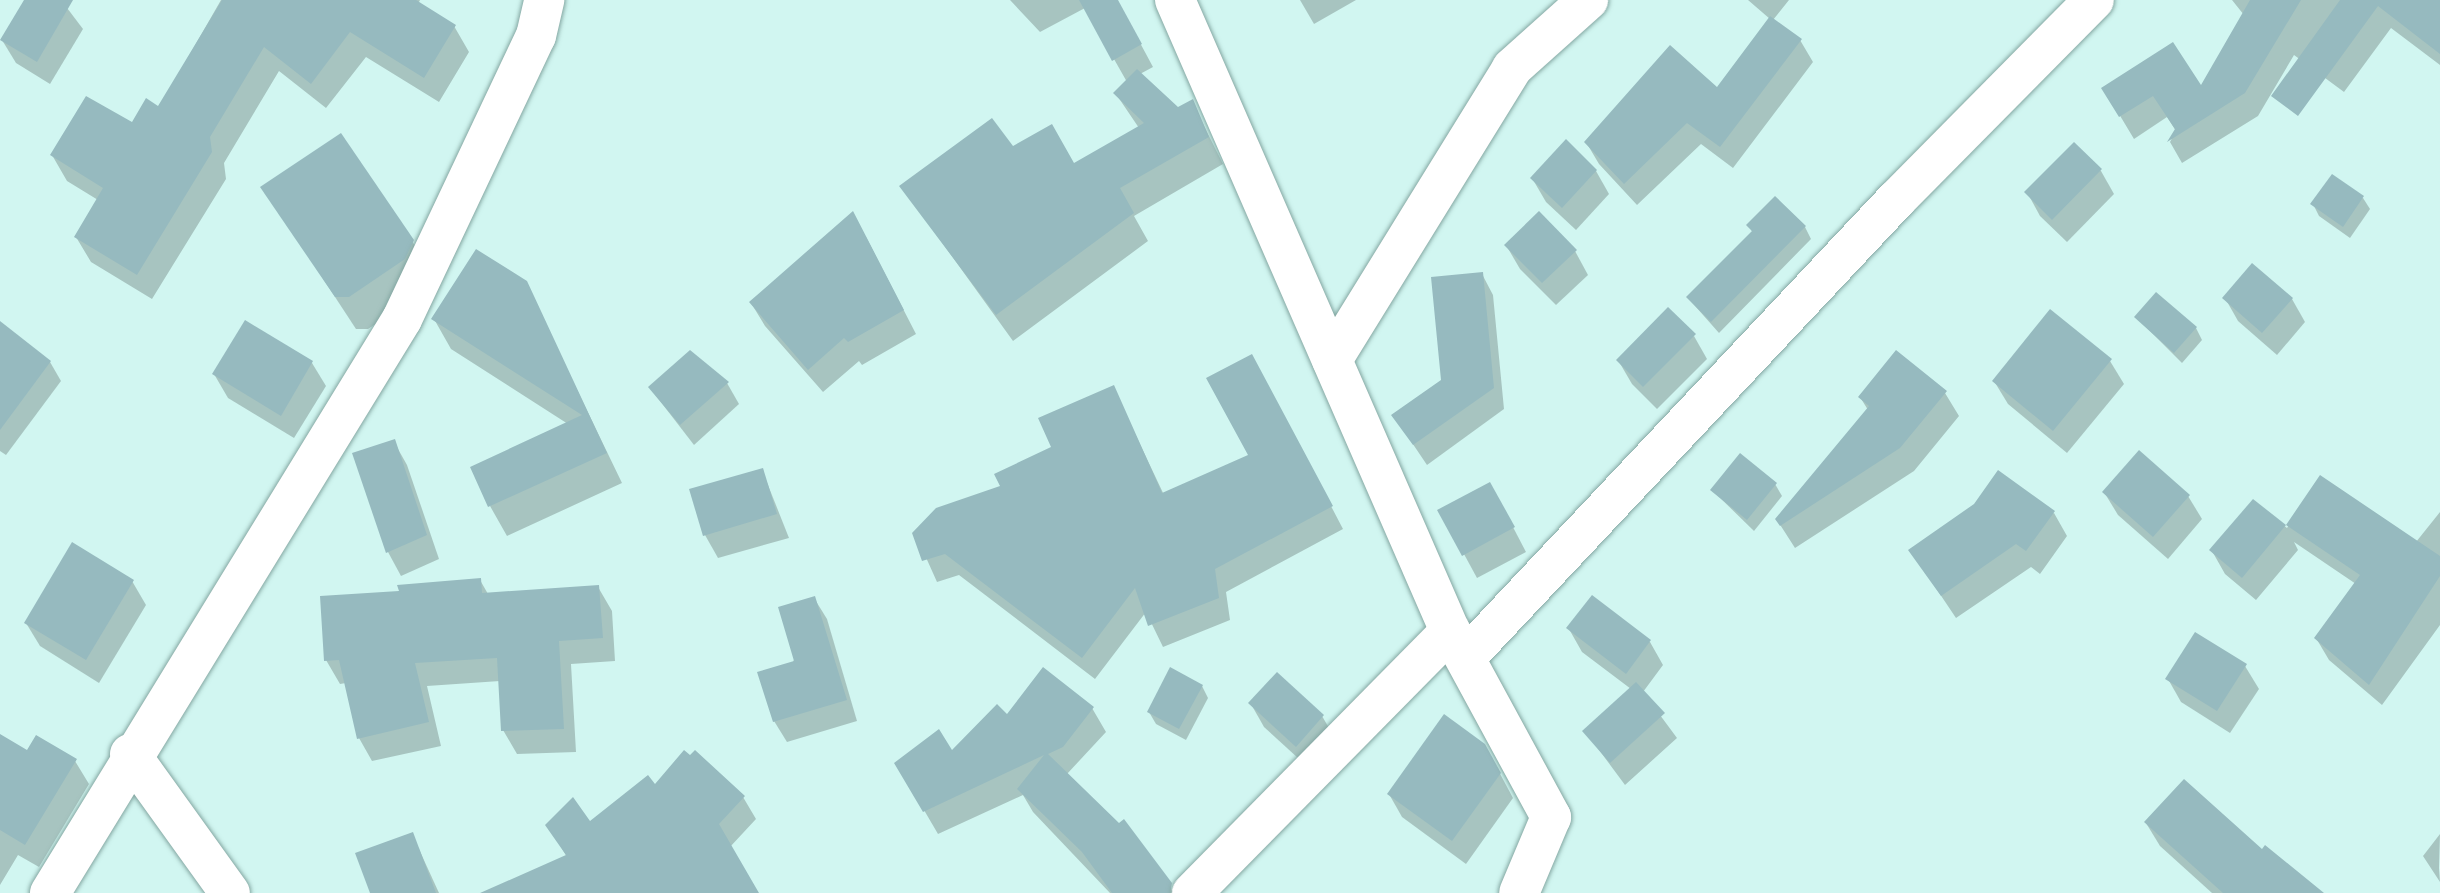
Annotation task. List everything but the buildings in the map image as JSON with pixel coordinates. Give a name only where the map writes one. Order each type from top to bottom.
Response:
[{"type":"street","points":[[50,893],[130,754],[402,319],[536,36],[544,0]]},
{"type":"street","points":[[1175,0],[1459,644],[1551,817],[1519,893]]},
{"type":"street","points":[[1332,360],[1512,68],[1588,0]]},
{"type":"street","points":[[1192,893],[1459,644],[2094,0]]},
{"type":"street","points":[[130,754],[230,893]]}]
